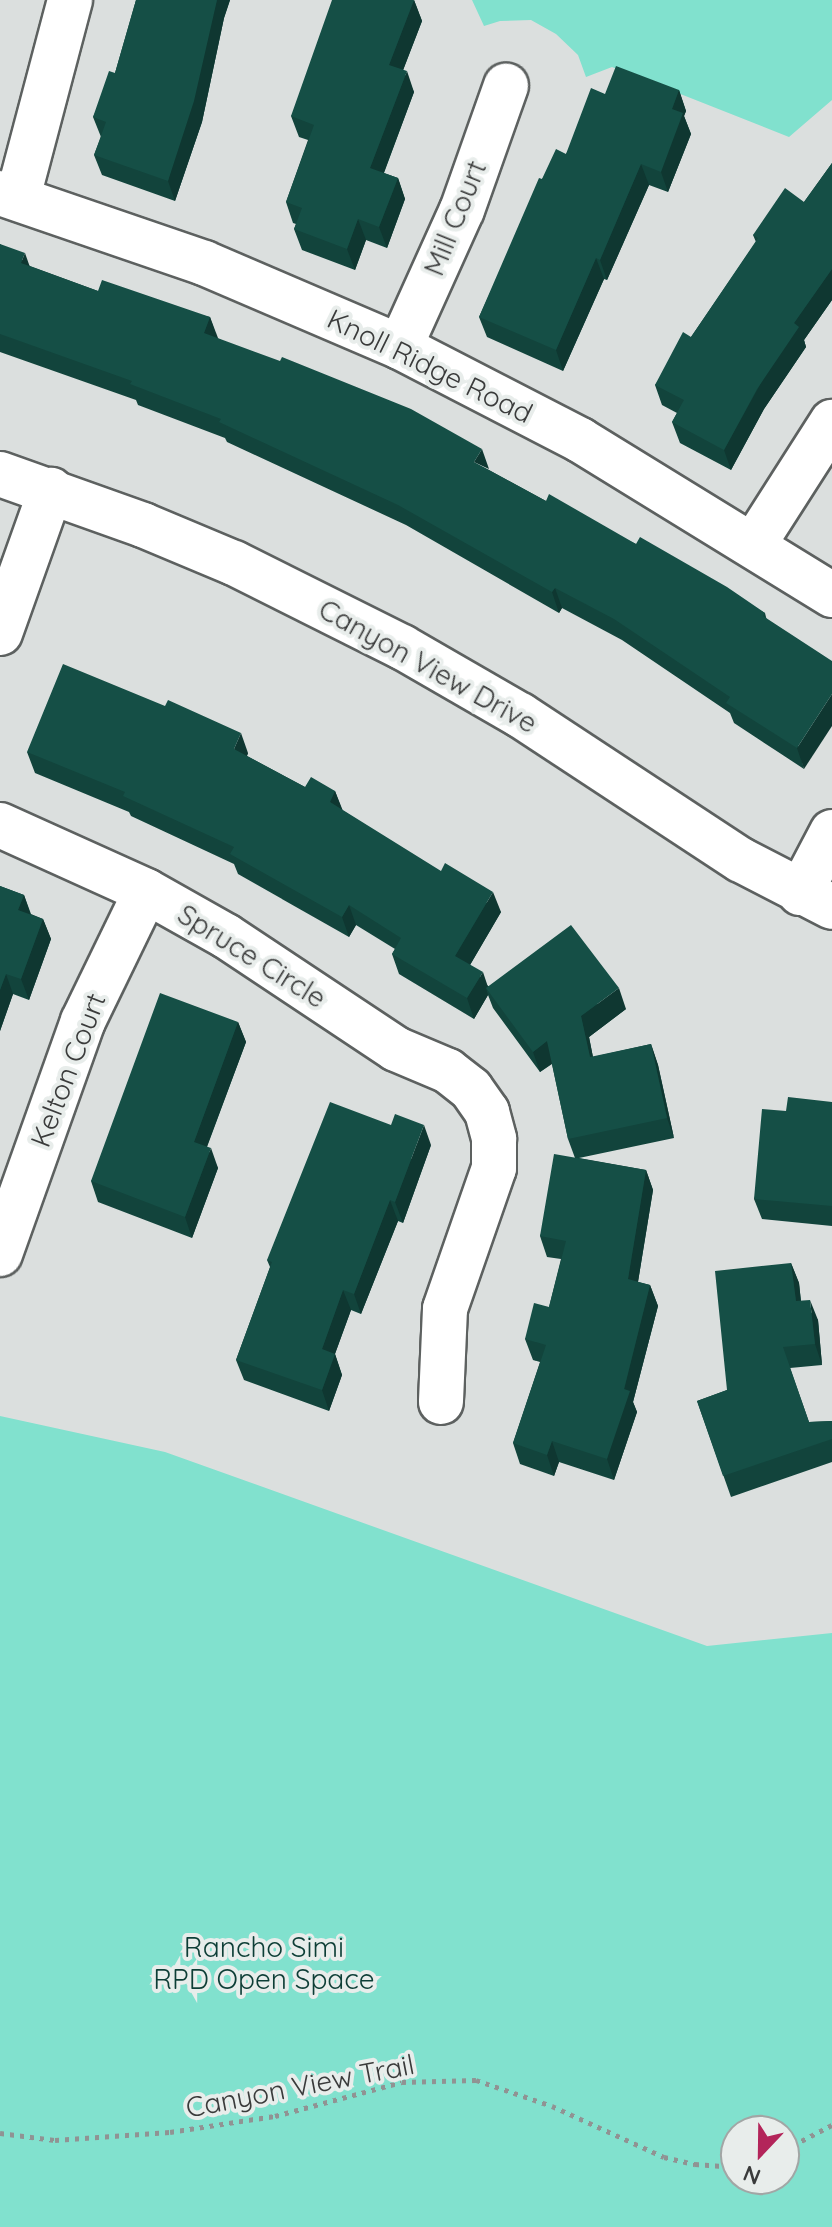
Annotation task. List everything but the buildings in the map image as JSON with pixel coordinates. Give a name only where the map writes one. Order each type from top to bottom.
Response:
[{"type":"street","points":[[9,195],[70,0]]},
{"type":"street","name":"Mill Court","points":[[400,347],[462,210],[506,86]]},
{"type":"street","name":"Knoll Ridge Road","points":[[9,195],[204,263],[400,347],[580,440],[754,544],[832,595]]},
{"type":"street","points":[[754,544],[832,422]]},
{"type":"street","name":"Canyon View Drive","points":[[0,474],[51,490],[234,563],[402,647],[520,715],[741,860],[816,900]]},
{"type":"street","points":[[0,633],[51,490]]},
{"type":"street","name":"Spruce Circle","points":[[0,825],[146,891],[226,936],[396,1049],[448,1071],[471,1089],[487,1112],[494,1139],[494,1168],[445,1309],[441,1402]]},
{"type":"street","points":[[816,900],[832,832]]},
{"type":"street","name":"Kelton Court","points":[[0,1254],[83,1021],[146,891]]},
{"type":"path","name":"Canyon View Trail","points":[[0,2133],[55,2140],[170,2132],[275,2116],[402,2082],[476,2080],[552,2106],[664,2157],[720,2166]]},
{"type":"path","points":[[800,2142],[832,2125]]},
{"type":"green space","points":[[472,0],[832,0],[832,100],[789,137],[612,67],[586,77],[578,55],[556,34],[531,20],[500,21],[484,26]]},
{"type":"green space","name":"Rancho Simi RPD Open Space","points":[[0,1416],[165,1452],[707,1646],[832,1633],[832,2227],[0,2227]]}]
